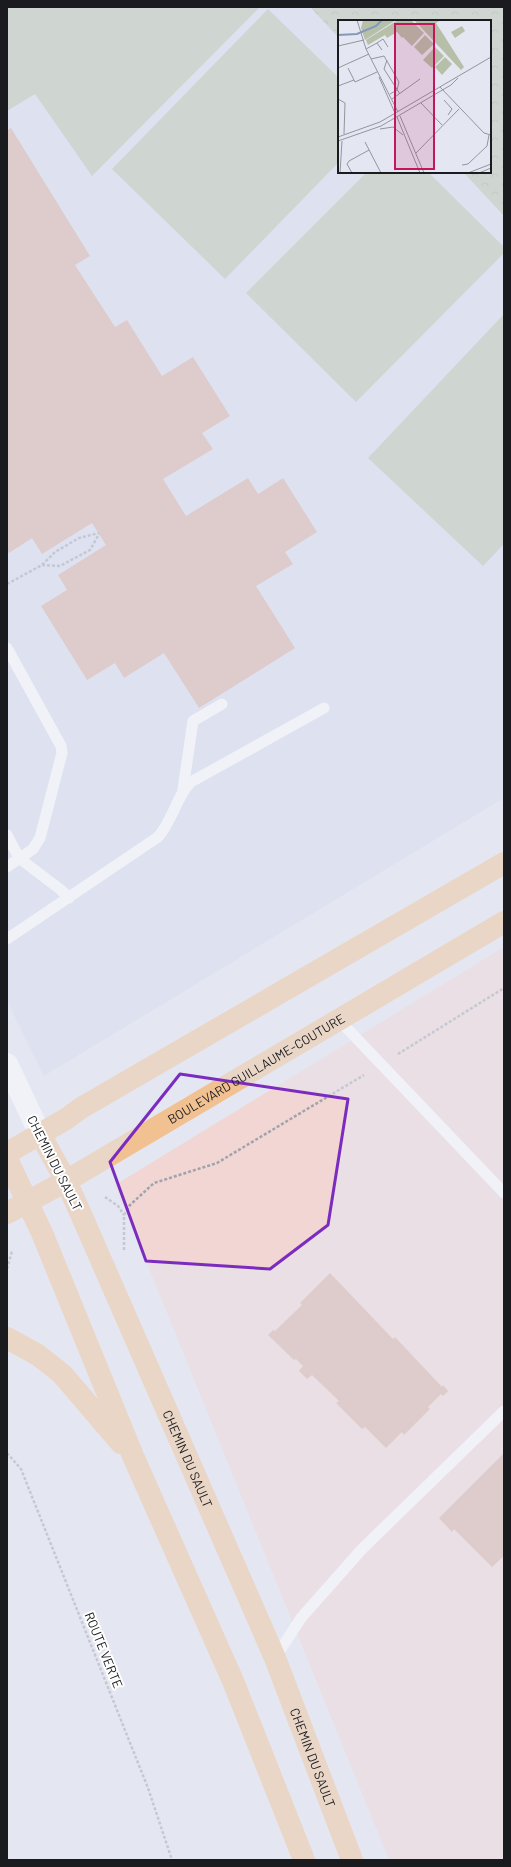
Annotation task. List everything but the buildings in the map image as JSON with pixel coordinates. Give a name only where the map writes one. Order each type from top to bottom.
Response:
[{"type":"main road","points":[[7,1153],[81,1108],[504,863]]},
{"type":"main road","name":"BOULEVARD GUILLAUME-COUTURE","points":[[7,1213],[66,1181],[504,922]]},
{"type":"main road","name":"CHEMIN DU SAULT","points":[[40,1134],[66,1181],[275,1658],[352,1860]]},
{"type":"main road","points":[[7,1159],[28,1202],[133,1456],[234,1681],[304,1860]]},
{"type":"main road","points":[[7,1338],[38,1355],[62,1374],[133,1456]]},
{"type":"street","name":"CHEMIN DU SAULT","points":[[7,1064],[40,1134]]},
{"type":"lane","points":[[7,648],[61,746],[62,753],[40,838],[33,849],[7,867]]},
{"type":"lane","points":[[7,939],[158,837],[166,827],[173,814],[183,789],[193,721],[222,704]]},
{"type":"lane","points":[[183,789],[191,782],[324,708]]},
{"type":"lane","points":[[7,835],[19,858],[61,890],[69,898]]},
{"type":"lane","points":[[339,1020],[504,1193]]},
{"type":"lane","points":[[275,1658],[301,1618],[362,1549],[504,1411]]},
{"type":"path","points":[[7,584],[42,565],[55,552],[79,538],[99,534],[90,550],[60,566],[42,565]]},
{"type":"path","points":[[124,1216],[130,1205],[154,1183],[218,1163],[381,1065],[504,988]]},
{"type":"path","points":[[105,1198],[118,1206],[124,1216],[125,1244]]},
{"type":"path","points":[[7,1269],[12,1251]]},
{"type":"path","name":"ROUTE VERTE","points":[[7,1453],[21,1469],[148,1788],[172,1860]]},
{"type":"highlighted area","points":[[180,1074],[348,1099],[328,1225],[270,1269],[146,1261],[110,1162]]},
{"type":"shaded area","points":[[7,7],[310,7],[338,37],[338,173],[464,173],[504,216],[504,798],[44,1076],[7,1001]]},
{"type":"shaded area","points":[[504,947],[504,1860],[389,1860],[115,1185]]},
{"type":"green space","points":[[7,7],[260,7],[92,176],[35,94],[7,111]]},
{"type":"green space","points":[[310,7],[504,7],[504,216],[464,173],[491,173],[491,20],[338,20],[338,37]]},
{"type":"green space","points":[[268,9],[338,77],[338,163],[225,279],[112,169]]},
{"type":"green space","points":[[366,173],[429,173],[504,247],[504,253],[356,402],[246,293]]},
{"type":"green space","points":[[504,314],[504,544],[483,566],[368,458]]}]
